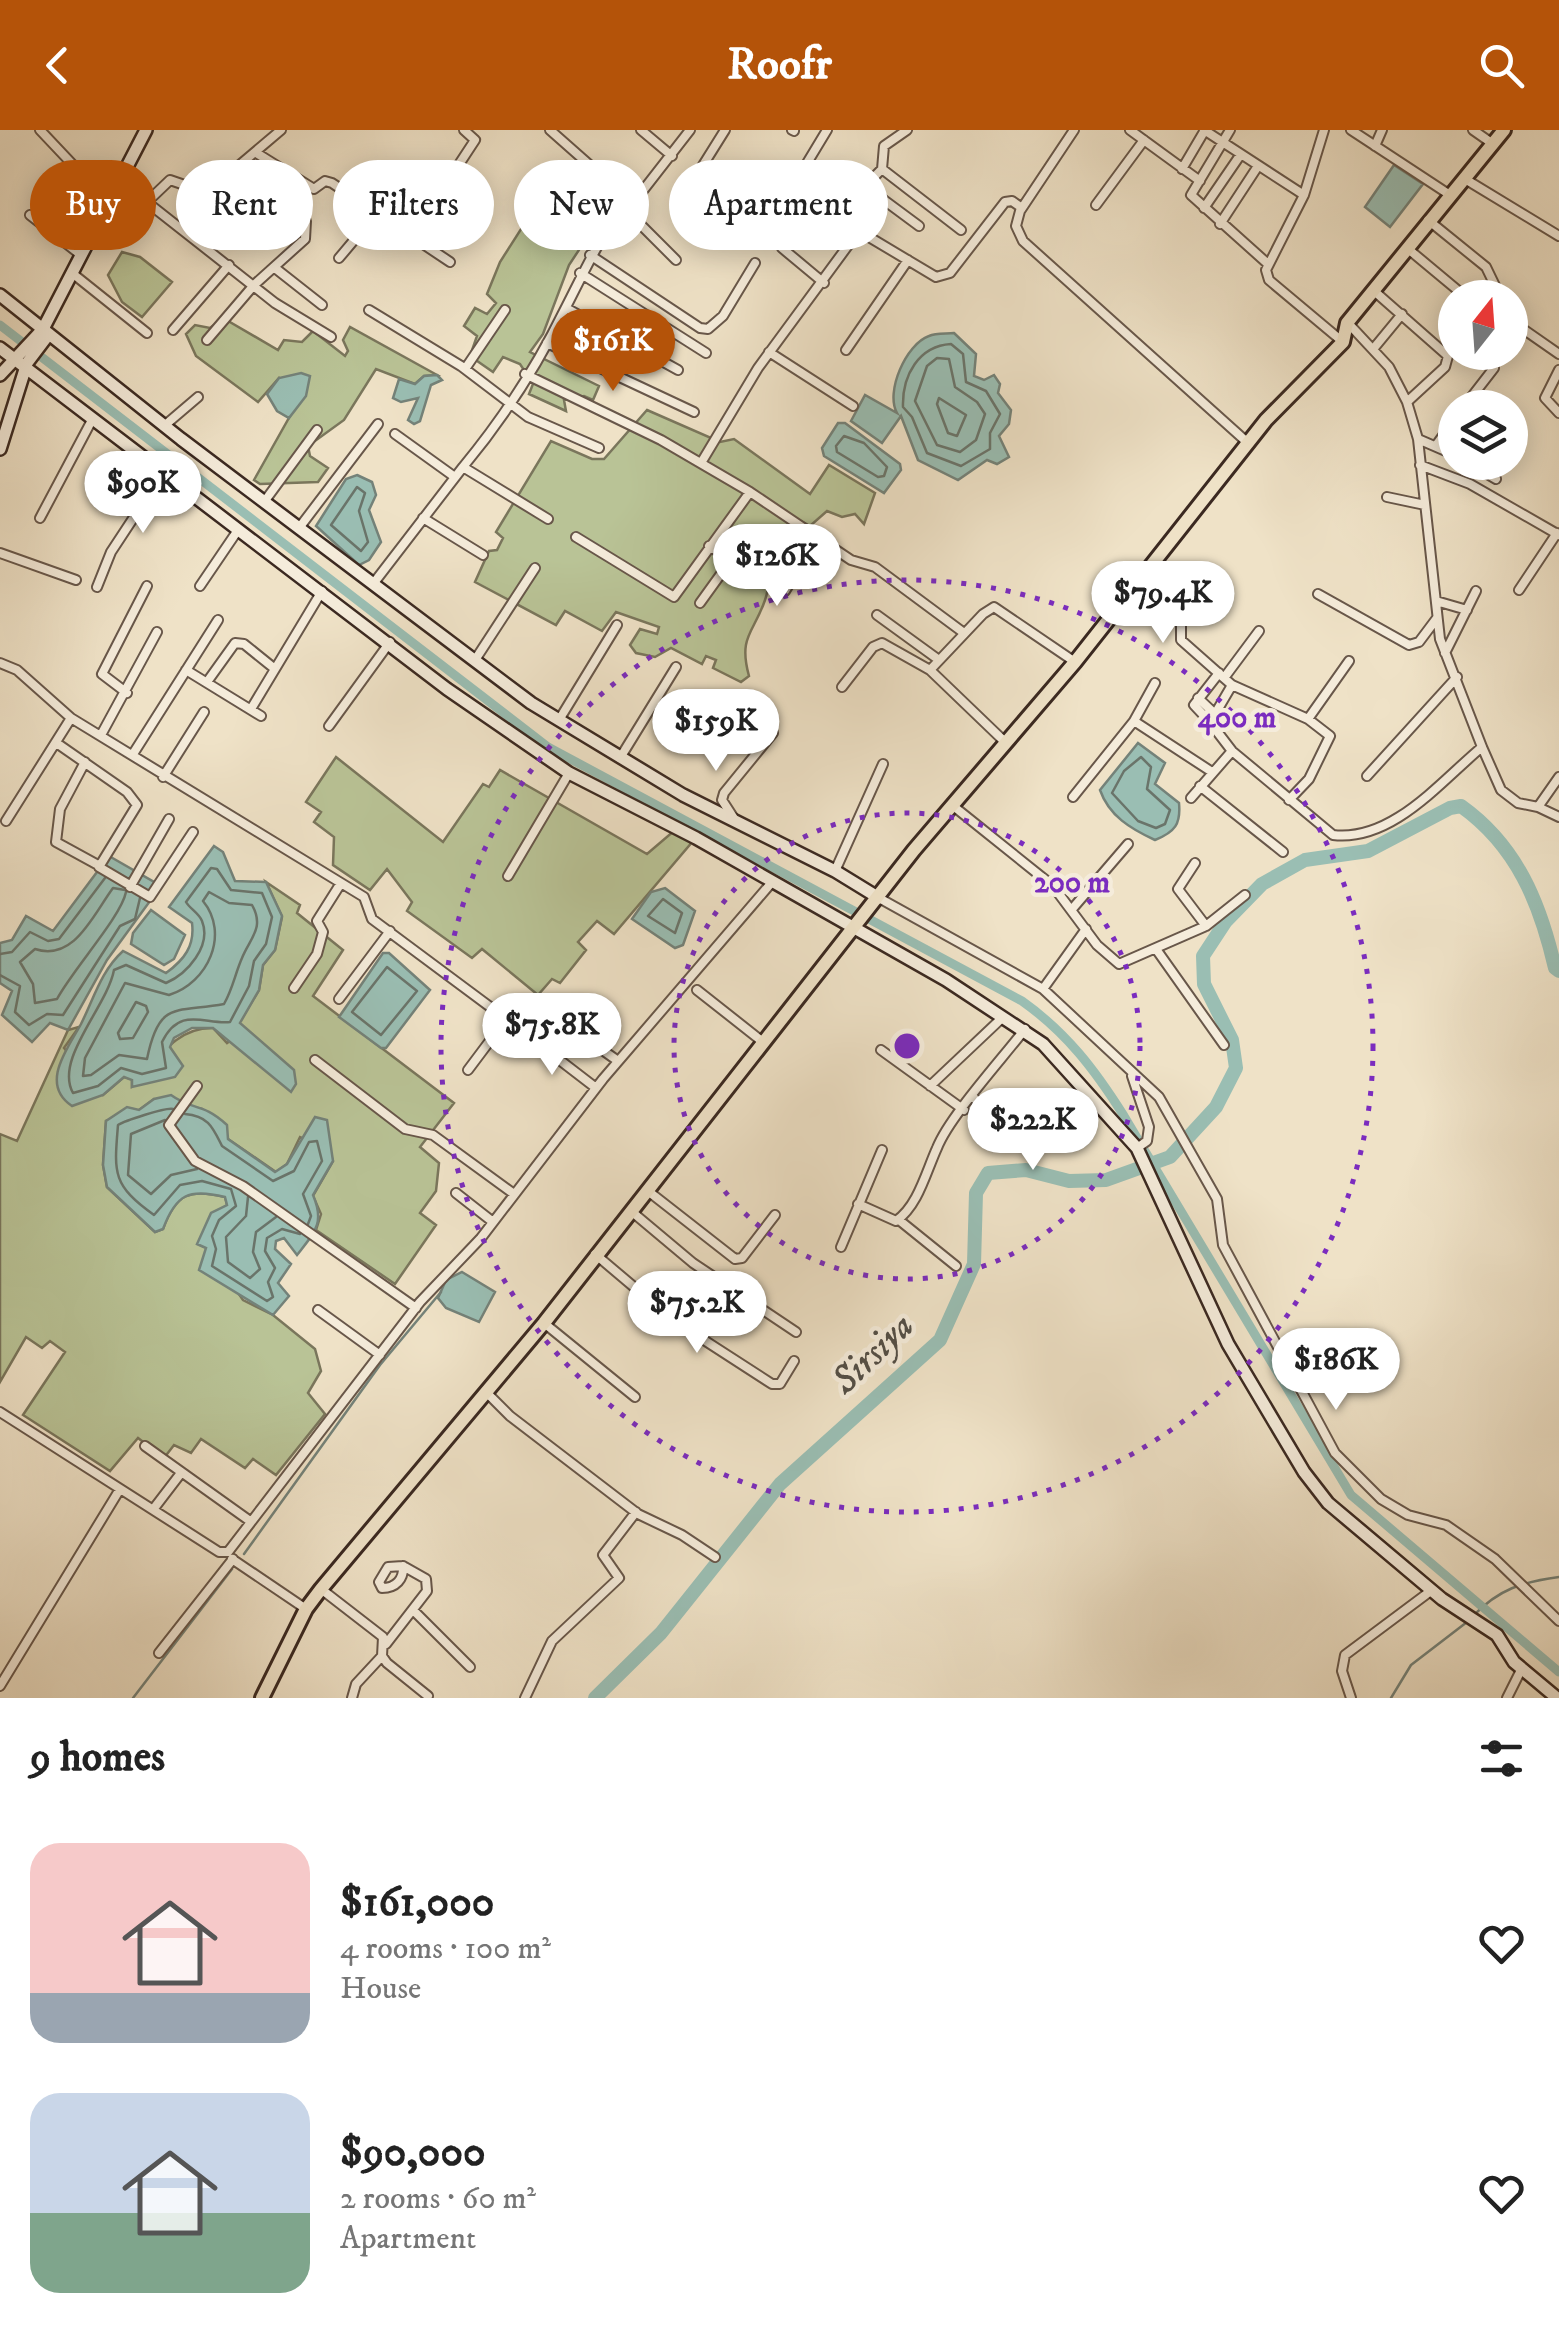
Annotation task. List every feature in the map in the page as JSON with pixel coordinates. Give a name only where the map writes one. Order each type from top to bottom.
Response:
[{"type":"main road","points":[[262,1698],[306,1609],[321,1589],[544,1322],[952,805],[1075,662],[1248,443],[1343,342],[1347,322],[1504,130]]},
{"type":"street","points":[[40,130],[68,160]]},
{"type":"street","points":[[131,160],[146,130]]},
{"type":"street","points":[[249,160],[281,130]]},
{"type":"street","points":[[464,130],[475,140],[464,160]]},
{"type":"street","points":[[550,130],[585,160]]},
{"type":"street","points":[[641,130],[672,156]]},
{"type":"street","points":[[649,182],[690,130]]},
{"type":"street","points":[[708,160],[725,130]]},
{"type":"street","points":[[809,160],[827,130]]},
{"type":"street","points":[[883,160],[884,146],[907,130]]},
{"type":"street","points":[[1074,130],[1022,208],[1016,226],[1024,241],[1248,443]]},
{"type":"street","points":[[1130,130],[1200,181]]},
{"type":"street","points":[[1182,168],[1204,130],[1304,194]]},
{"type":"street","points":[[1230,130],[1191,195],[1268,264]]},
{"type":"street","points":[[1324,130],[1304,194],[1268,264],[1269,280],[1343,342]]},
{"type":"street","points":[[1352,130],[1450,195]]},
{"type":"street","points":[[1375,146],[1382,130]]},
{"type":"street","points":[[1473,130],[1493,144]]},
{"type":"street","points":[[1096,205],[1144,140]]},
{"type":"street","points":[[258,154],[314,189],[324,181],[333,184]]},
{"type":"street","points":[[1204,208],[1241,154]]},
{"type":"street","points":[[1220,224],[1258,166]]},
{"type":"street","points":[[888,175],[961,230]]},
{"type":"street","points":[[1465,179],[1555,234],[1559,220]]},
{"type":"street","points":[[156,193],[170,180],[176,182]]},
{"type":"street","points":[[888,248],[943,277],[1005,202],[1012,200],[1022,208]]},
{"type":"street","points":[[888,203],[919,226]]},
{"type":"street","points":[[156,207],[254,286],[330,337]]},
{"type":"street","points":[[1428,220],[1486,267],[1492,280]]},
{"type":"street","points":[[649,234],[676,260]]},
{"type":"street","points":[[1407,248],[1445,280]]},
{"type":"street","points":[[75,250],[82,256]]},
{"type":"street","points":[[0,448],[24,360],[43,335],[85,250]]},
{"type":"street","points":[[207,340],[254,286],[294,250]]},
{"type":"street","points":[[339,258],[346,250]]},
{"type":"street","points":[[432,250],[450,262]]},
{"type":"street","points":[[373,584],[452,475],[463,467],[512,402],[594,250]]},
{"type":"street","points":[[784,250],[824,282]]},
{"type":"street","points":[[701,463],[769,352],[846,250]]},
{"type":"street","points":[[590,256],[700,328],[708,329],[723,316],[756,262]]},
{"type":"street","points":[[846,350],[908,260]]},
{"type":"street","points":[[172,330],[229,265]]},
{"type":"street","points":[[275,268],[322,306]]},
{"type":"street","points":[[580,272],[706,354]]},
{"type":"street","points":[[72,273],[146,334]]},
{"type":"street","points":[[1373,290],[1449,359],[1407,402]]},
{"type":"street","points":[[0,295],[43,335],[559,720],[737,824],[834,870],[875,903],[1043,989],[1106,1044],[1132,1076],[1158,1097],[1217,1199],[1223,1245],[1335,1453],[1380,1498],[1408,1515],[1446,1525],[1495,1558],[1559,1622]]},
{"type":"street","points":[[566,308],[678,370]]},
{"type":"street","points":[[369,310],[465,369],[528,417],[599,448]]},
{"type":"street","points":[[465,369],[505,310]]},
{"type":"street","points":[[1374,348],[1402,314]]},
{"type":"street","points":[[1347,322],[1374,348],[1407,402],[1418,439],[1437,618],[1445,652],[1482,747],[1502,790],[1518,803],[1538,806],[1559,817]]},
{"type":"street","points":[[1528,334],[1559,354]]},
{"type":"street","points":[[547,342],[694,412]]},
{"type":"street","points":[[0,348],[24,360],[92,420],[448,689],[569,774],[856,927],[1025,1029],[1140,1146],[1168,1218],[1228,1344],[1304,1472],[1328,1502],[1432,1590],[1497,1635],[1522,1668],[1557,1698]]},
{"type":"street","points":[[769,352],[853,406]]},
{"type":"street","points":[[0,374],[24,360]]},
{"type":"street","points":[[1477,390],[1492,370]]},
{"type":"street","points":[[1559,370],[1545,398],[1559,413]]},
{"type":"street","points":[[525,374],[701,463],[853,562],[875,568],[964,633]]},
{"type":"street","points":[[164,426],[198,398]]},
{"type":"street","points":[[40,518],[92,420]]},
{"type":"street","points":[[299,528],[378,424]]},
{"type":"street","points":[[264,502],[316,430]]},
{"type":"street","points":[[395,434],[452,475]]},
{"type":"street","points":[[1418,439],[1437,444]]},
{"type":"street","points":[[1420,465],[1470,484],[1558,534],[1519,590]]},
{"type":"street","points":[[463,467],[548,519]]},
{"type":"street","points":[[97,587],[111,552],[163,473]]},
{"type":"street","points":[[576,536],[672,597],[750,492]]},
{"type":"street","points":[[1387,497],[1425,505]]},
{"type":"street","points":[[423,518],[484,555]]},
{"type":"street","points":[[200,586],[238,530]]},
{"type":"street","points":[[709,546],[785,591],[818,536]]},
{"type":"street","points":[[0,553],[76,580]]},
{"type":"street","points":[[700,603],[731,560]]},
{"type":"street","points":[[475,660],[535,568]]},
{"type":"street","points":[[1136,585],[1182,618],[1181,640],[1232,685],[1326,730],[1330,740],[1309,779],[1289,800]]},
{"type":"street","points":[[126,693],[102,674],[147,586]]},
{"type":"street","points":[[250,710],[322,591]]},
{"type":"street","points":[[1445,652],[1476,592]]},
{"type":"street","points":[[1318,594],[1409,645],[1418,642],[1437,618]]},
{"type":"street","points":[[1436,601],[1467,610]]},
{"type":"street","points":[[930,670],[994,607],[1075,662]]},
{"type":"street","points":[[878,615],[939,660]]},
{"type":"street","points":[[133,754],[218,620]]},
{"type":"street","points":[[559,720],[616,625]]},
{"type":"street","points":[[1259,631],[1198,698],[1196,709],[1212,717],[1232,751],[1333,836],[1349,837],[1401,818],[1482,747]]},
{"type":"street","points":[[101,735],[158,632]]},
{"type":"street","points":[[329,726],[390,642]]},
{"type":"street","points":[[207,682],[235,643],[244,644],[275,669]]},
{"type":"street","points":[[842,687],[877,643],[930,670],[1006,743]]},
{"type":"street","points":[[1308,719],[1348,661]]},
{"type":"street","points":[[0,663],[16,670],[71,718],[133,754],[163,778],[367,900],[368,915],[500,1015],[498,1030],[468,1070]]},
{"type":"street","points":[[620,758],[676,666]]},
{"type":"street","points":[[186,670],[261,716]]},
{"type":"street","points":[[1367,776],[1456,677]]},
{"type":"street","points":[[1072,797],[1134,721],[1155,684]]},
{"type":"street","points":[[1212,717],[1232,685]]},
{"type":"street","points":[[163,778],[204,712]]},
{"type":"street","points":[[6,821],[71,718]]},
{"type":"street","points":[[1134,721],[1212,772]]},
{"type":"street","points":[[737,824],[722,800],[724,794],[773,733]]},
{"type":"street","points":[[58,744],[138,805],[98,866]]},
{"type":"street","points":[[1190,798],[1232,751]]},
{"type":"street","points":[[85,762],[60,810],[56,842],[150,897],[193,832]]},
{"type":"street","points":[[834,870],[882,764]]},
{"type":"street","points":[[508,876],[569,774]]},
{"type":"street","points":[[1538,806],[1558,780]]},
{"type":"street","points":[[1200,786],[1283,852]]},
{"type":"street","points":[[952,805],[1053,886],[1109,959],[1119,964],[1206,926],[1245,895]]},
{"type":"street","points":[[130,887],[170,819]]},
{"type":"street","points":[[1073,908],[1128,844]]},
{"type":"street","points":[[1195,862],[1178,889],[1206,926]]},
{"type":"street","points":[[159,1652],[229,1557],[250,1521],[416,1308],[493,1222],[618,1061],[773,881]]},
{"type":"street","points":[[294,988],[320,945],[324,932],[317,920],[342,883]]},
{"type":"street","points":[[1043,989],[1086,930]]},
{"type":"street","points":[[340,999],[390,931]]},
{"type":"street","points":[[1156,948],[1224,1045]]},
{"type":"street","points":[[697,990],[763,1042]]},
{"type":"street","points":[[553,1014],[618,1061]]},
{"type":"street","points":[[930,1086],[1005,1015]]},
{"type":"street","points":[[899,1220],[920,1188],[945,1132],[1025,1029]]},
{"type":"street","points":[[531,1038],[596,1088]]},
{"type":"street","points":[[881,1050],[964,1110]]},
{"type":"street","points":[[314,1060],[405,1129],[433,1135],[514,1194]]},
{"type":"street","points":[[1132,1076],[1147,1117],[1140,1146]]},
{"type":"street","points":[[197,1086],[169,1125],[190,1156],[243,1186],[416,1308]]},
{"type":"street","points":[[974,1097],[1033,1154],[1092,1097]]},
{"type":"street","points":[[841,1247],[882,1150]]},
{"type":"street","points":[[648,1191],[735,1259],[742,1258],[776,1215]]},
{"type":"street","points":[[456,1193],[493,1222]]},
{"type":"street","points":[[858,1204],[899,1220],[956,1266]]},
{"type":"street","points":[[631,1211],[693,1263],[796,1332]]},
{"type":"street","points":[[595,1254],[673,1320],[775,1386],[794,1361]]},
{"type":"street","points":[[318,1310],[380,1356]]},
{"type":"street","points":[[544,1322],[635,1397]]},
{"type":"street","points":[[484,1390],[510,1416],[636,1512],[682,1534],[715,1557]]},
{"type":"street","points":[[0,1412],[154,1507],[306,1609]]},
{"type":"street","points":[[145,1446],[250,1521]]},
{"type":"street","points":[[154,1507],[181,1473]]},
{"type":"street","points":[[0,1686],[120,1489]]},
{"type":"street","points":[[525,1698],[552,1642],[619,1578],[604,1556],[636,1512]]},
{"type":"street","points":[[352,1698],[356,1684],[382,1656],[386,1644],[414,1610],[428,1585],[403,1566]]},
{"type":"street","points":[[321,1589],[383,1637],[386,1644]]},
{"type":"street","points":[[1351,1698],[1342,1671],[1346,1655],[1432,1590]]},
{"type":"street","points":[[414,1610],[470,1666]]},
{"type":"street","points":[[382,1656],[428,1696]]},
{"type":"street","points":[[1507,1698],[1522,1668]]},
{"type":"green space","points":[[514,240],[514,250],[579,250],[569,265],[543,334],[530,352],[599,386],[593,400],[584,396],[564,400],[566,411],[529,394],[533,384],[520,364],[503,357],[493,372],[470,356],[477,336],[464,326],[475,308],[487,314],[496,303],[487,294]]},
{"type":"green space","points":[[122,252],[140,257],[172,282],[142,317],[122,302],[108,275]]},
{"type":"green space","points":[[223,318],[278,350],[284,340],[302,342],[313,331],[345,356],[348,351],[343,340],[350,327],[437,375],[424,376],[415,384],[376,369],[344,420],[308,446],[310,456],[328,468],[318,482],[260,484],[254,480],[299,400],[279,378],[258,402],[196,356],[186,334],[195,325],[210,328]]},
{"type":"green space","points":[[647,410],[720,442],[734,439],[810,494],[829,465],[875,493],[864,524],[855,514],[842,517],[827,511],[810,526],[797,519],[786,533],[773,526],[755,555],[770,567],[769,584],[746,643],[749,676],[741,682],[713,668],[716,660],[706,656],[702,664],[671,648],[655,657],[636,653],[630,645],[640,629],[657,634],[659,627],[616,612],[602,631],[565,611],[556,625],[475,582],[489,551],[497,550],[503,538],[496,532],[551,441],[592,459],[604,459]]},
{"type":"green space","points":[[336,757],[443,842],[483,784],[489,787],[500,770],[647,854],[675,830],[693,841],[614,934],[597,921],[578,942],[586,950],[560,983],[552,979],[538,995],[482,949],[472,958],[407,911],[412,902],[387,869],[370,890],[333,865],[334,837],[314,822],[321,812],[306,802]]},
{"type":"green space","points":[[266,882],[300,905],[297,913],[343,950],[313,996],[454,1103],[420,1147],[439,1163],[436,1191],[420,1213],[436,1225],[395,1284],[316,1230],[321,1214],[313,1196],[333,1161],[329,1149],[300,1137],[287,1164],[276,1172],[228,1139],[202,1109],[154,1099],[139,1110],[106,1121],[103,1165],[107,1187],[155,1232],[163,1229],[173,1208],[185,1196],[202,1193],[225,1197],[227,1205],[198,1244],[207,1248],[243,1300],[273,1315],[315,1349],[321,1371],[308,1393],[325,1414],[276,1475],[253,1459],[245,1468],[201,1439],[191,1453],[174,1445],[164,1458],[138,1438],[110,1471],[23,1415],[65,1352],[50,1341],[42,1348],[26,1337],[0,1382],[0,1134],[17,1141],[68,1030],[79,1027],[64,1048],[103,1095],[124,1077],[132,1079],[132,1086],[168,1047],[188,1033],[213,1028],[227,1043],[245,1030],[239,1023],[259,990],[263,965],[275,950],[282,917]]},
{"type":"water","points":[[1394,165],[1423,184],[1390,227],[1365,207]]},
{"type":"water","points":[[954,333],[976,354],[974,376],[984,380],[994,375],[1000,384],[998,393],[1011,410],[1009,424],[999,436],[1009,457],[997,464],[987,460],[958,480],[918,460],[901,416],[882,443],[851,421],[865,395],[897,413],[896,382],[913,348],[929,336]]},
{"type":"water","points":[[301,373],[310,376],[306,396],[289,418],[277,411],[267,394],[279,378]]},
{"type":"water","points":[[437,375],[442,380],[431,385],[420,421],[414,424],[408,420],[418,398],[401,402],[393,398],[399,379],[415,384],[424,376]]},
{"type":"water","points":[[838,423],[845,423],[900,464],[901,470],[884,493],[824,456],[822,448]]},
{"type":"water","points":[[357,475],[372,482],[376,495],[369,510],[381,542],[369,560],[359,565],[316,526],[346,479]]},
{"type":"water","points":[[1138,743],[1165,763],[1155,784],[1179,803],[1175,826],[1155,840],[1122,821],[1100,790]]},
{"type":"water","points":[[214,846],[223,852],[235,881],[266,882],[282,916],[275,950],[263,965],[259,990],[240,1023],[294,1070],[296,1084],[291,1092],[213,1028],[192,1028],[174,1038],[170,1047],[183,1066],[175,1077],[132,1087],[132,1080],[124,1077],[103,1095],[72,1106],[58,1087],[59,1066],[103,976],[123,951],[166,973],[183,958],[192,939],[192,923],[169,907]]},
{"type":"water","points":[[109,856],[161,886],[107,960],[68,1030],[50,1023],[32,1042],[2,1015],[12,991],[0,983],[0,943],[12,940],[26,916],[53,931]]},
{"type":"water","points":[[665,888],[695,911],[683,945],[675,948],[632,919],[651,892]]},
{"type":"water","points":[[151,910],[185,935],[174,959],[164,965],[131,944],[133,933]]},
{"type":"water","points":[[383,953],[389,953],[430,990],[386,1048],[339,1017]]},
{"type":"water","points":[[171,1095],[218,1118],[227,1125],[228,1139],[275,1172],[287,1164],[315,1117],[327,1120],[333,1161],[313,1195],[318,1220],[297,1255],[284,1238],[276,1241],[275,1249],[291,1264],[278,1283],[289,1296],[273,1315],[199,1270],[206,1248],[197,1244],[211,1213],[227,1205],[225,1197],[202,1193],[185,1196],[173,1208],[163,1229],[155,1232],[107,1187],[103,1165],[106,1121],[127,1107],[139,1110],[154,1099]]},
{"type":"water","points":[[462,1272],[495,1292],[479,1322],[446,1308],[438,1298],[446,1280]]},
{"type":"waterway","points":[[0,325],[548,747],[1038,1013],[1079,1053],[1113,1099],[1351,1495],[1559,1672]]},
{"type":"waterway","name":"Sirsiya","points":[[595,1698],[661,1633],[780,1484],[940,1340],[974,1264],[976,1193],[988,1173],[1026,1170],[1069,1181],[1106,1180],[1170,1157],[1216,1107],[1236,1068],[1232,1040],[1204,984],[1203,956],[1226,921],[1262,884],[1305,860],[1368,851],[1461,806],[1497,839],[1523,878],[1559,971]]},
{"type":"waterway","points":[[244,1554],[380,1365],[441,1292]]},
{"type":"waterway","points":[[133,1698],[232,1569]]},
{"type":"waterway","points":[[1473,1616],[1512,1588],[1559,1577]]},
{"type":"waterway","points":[[1391,1698],[1411,1665],[1467,1622]]}]
